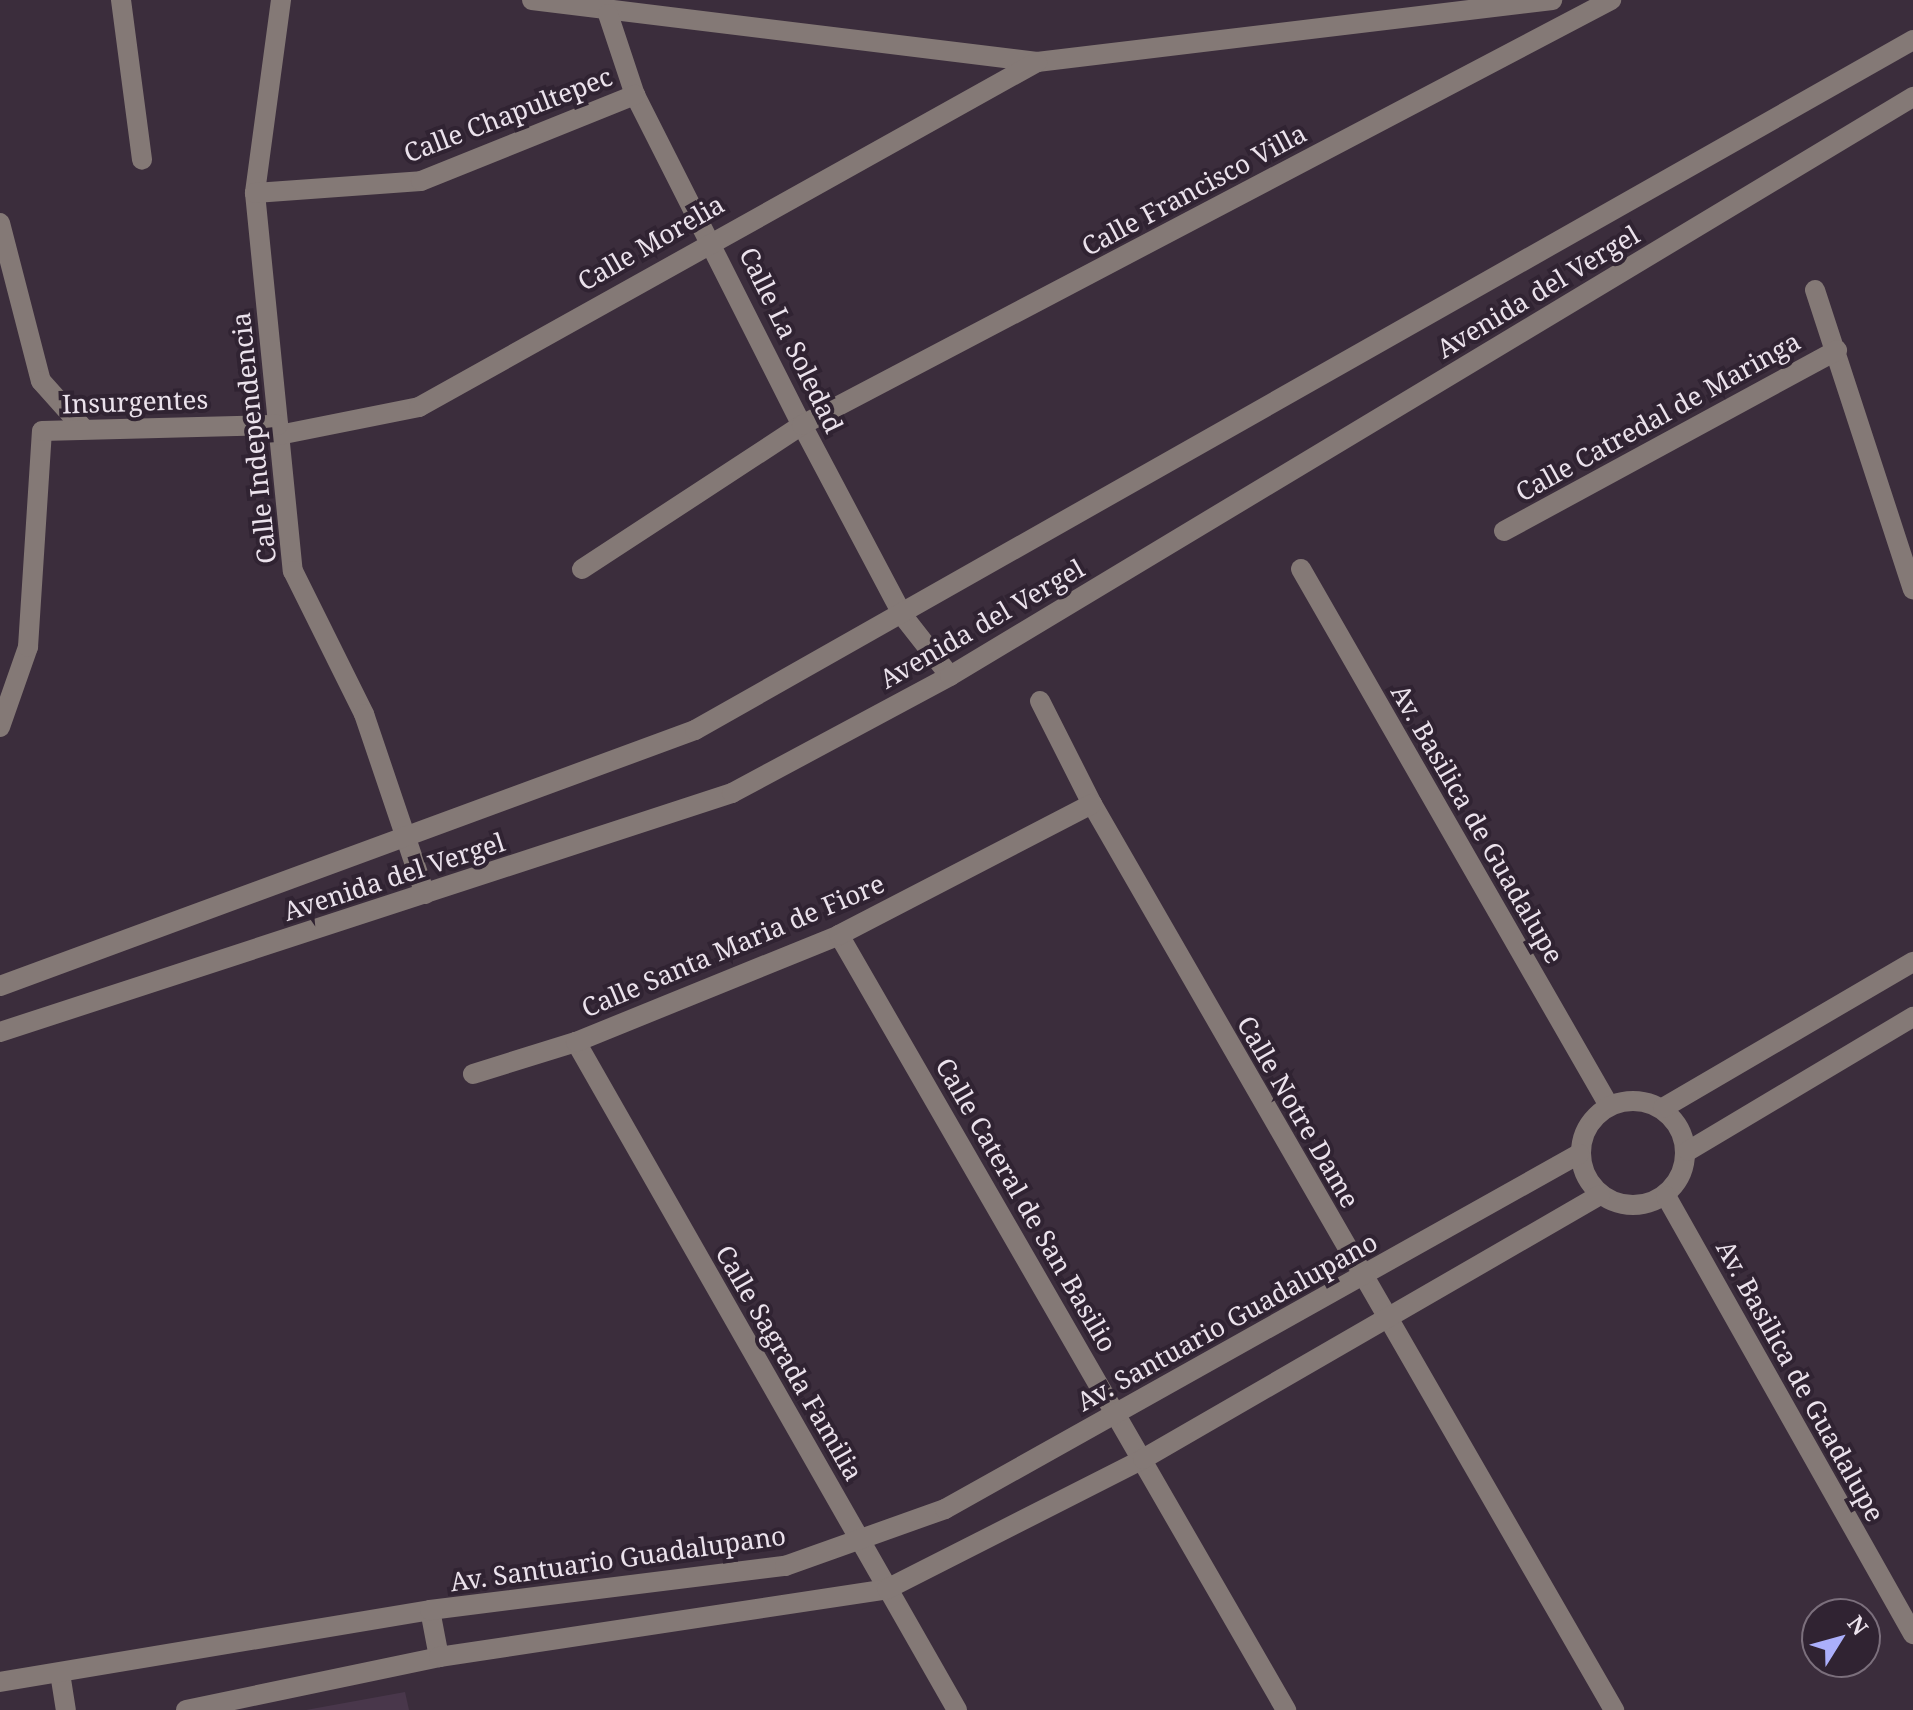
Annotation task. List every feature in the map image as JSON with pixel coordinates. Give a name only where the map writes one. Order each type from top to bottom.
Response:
[{"type":"street","points":[[121,0],[142,160]]},
{"type":"street","name":"Calle Independencia","points":[[281,0],[255,193],[293,571],[364,714],[425,894]]},
{"type":"street","points":[[532,0],[608,14],[1037,62],[1552,0]]},
{"type":"street","name":"Calle Francisco Villa","points":[[582,569],[802,425],[1611,0]]},
{"type":"street","name":"Calle La Soledad","points":[[608,14],[635,95],[712,237],[802,425],[903,616],[950,676]]},
{"type":"street","name":"Avenida del Vergel","points":[[0,986],[407,840],[695,730],[903,616],[1913,40]]},
{"type":"street","name":"Calle Morelia","points":[[278,430],[419,407],[712,237],[1037,62]]},
{"type":"street","name":"Calle Chapultepec","points":[[255,193],[421,181],[635,95]]},
{"type":"street","name":"Avenida del Vergel","points":[[0,1032],[732,793],[950,676],[1913,97]]},
{"type":"street","points":[[0,223],[41,381],[83,428]]},
{"type":"street","points":[[1815,290],[1913,589]]},
{"type":"street","name":"Calle Catredal de Maringa","points":[[1504,531],[1837,350]]},
{"type":"street","name":"Insurgentes","points":[[0,727],[28,647],[42,431],[83,428],[278,430]]},
{"type":"street","name":"Av. Basilica de Guadalupe","points":[[1301,569],[1608,1104]]},
{"type":"street","name":"Calle Notre Dame","points":[[1040,701],[1092,804],[1614,1710]]},
{"type":"street","name":"Calle Santa Maria de Fiore","points":[[473,1074],[576,1042],[839,935],[1092,804]]},
{"type":"street","name":"Calle Cateral de San Basilio","points":[[839,935],[1286,1710]]},
{"type":"street","points":[[1663,1108],[1913,962]]},
{"type":"street","points":[[1688,1151],[1663,1108],[1637,1099],[1608,1104],[1587,1125],[1579,1154],[1600,1195],[1633,1206],[1666,1196],[1688,1151],[1913,1017]]},
{"type":"street","name":"Calle Sagrada Familia","points":[[576,1042],[957,1710]]},
{"type":"street","name":"Av. Santuario Guadalupano","points":[[0,1682],[430,1610],[785,1566],[945,1509],[1579,1154]]},
{"type":"street","points":[[186,1710],[439,1657],[887,1589],[1143,1459],[1600,1195]]},
{"type":"street","name":"Av. Basilica de Guadalupe","points":[[1666,1196],[1913,1634]]},
{"type":"street","points":[[430,1610],[439,1657]]},
{"type":"street","points":[[60,1673],[66,1710]]},
{"type":"shaded area","points":[[405,1692],[409,1710],[306,1710]]}]
